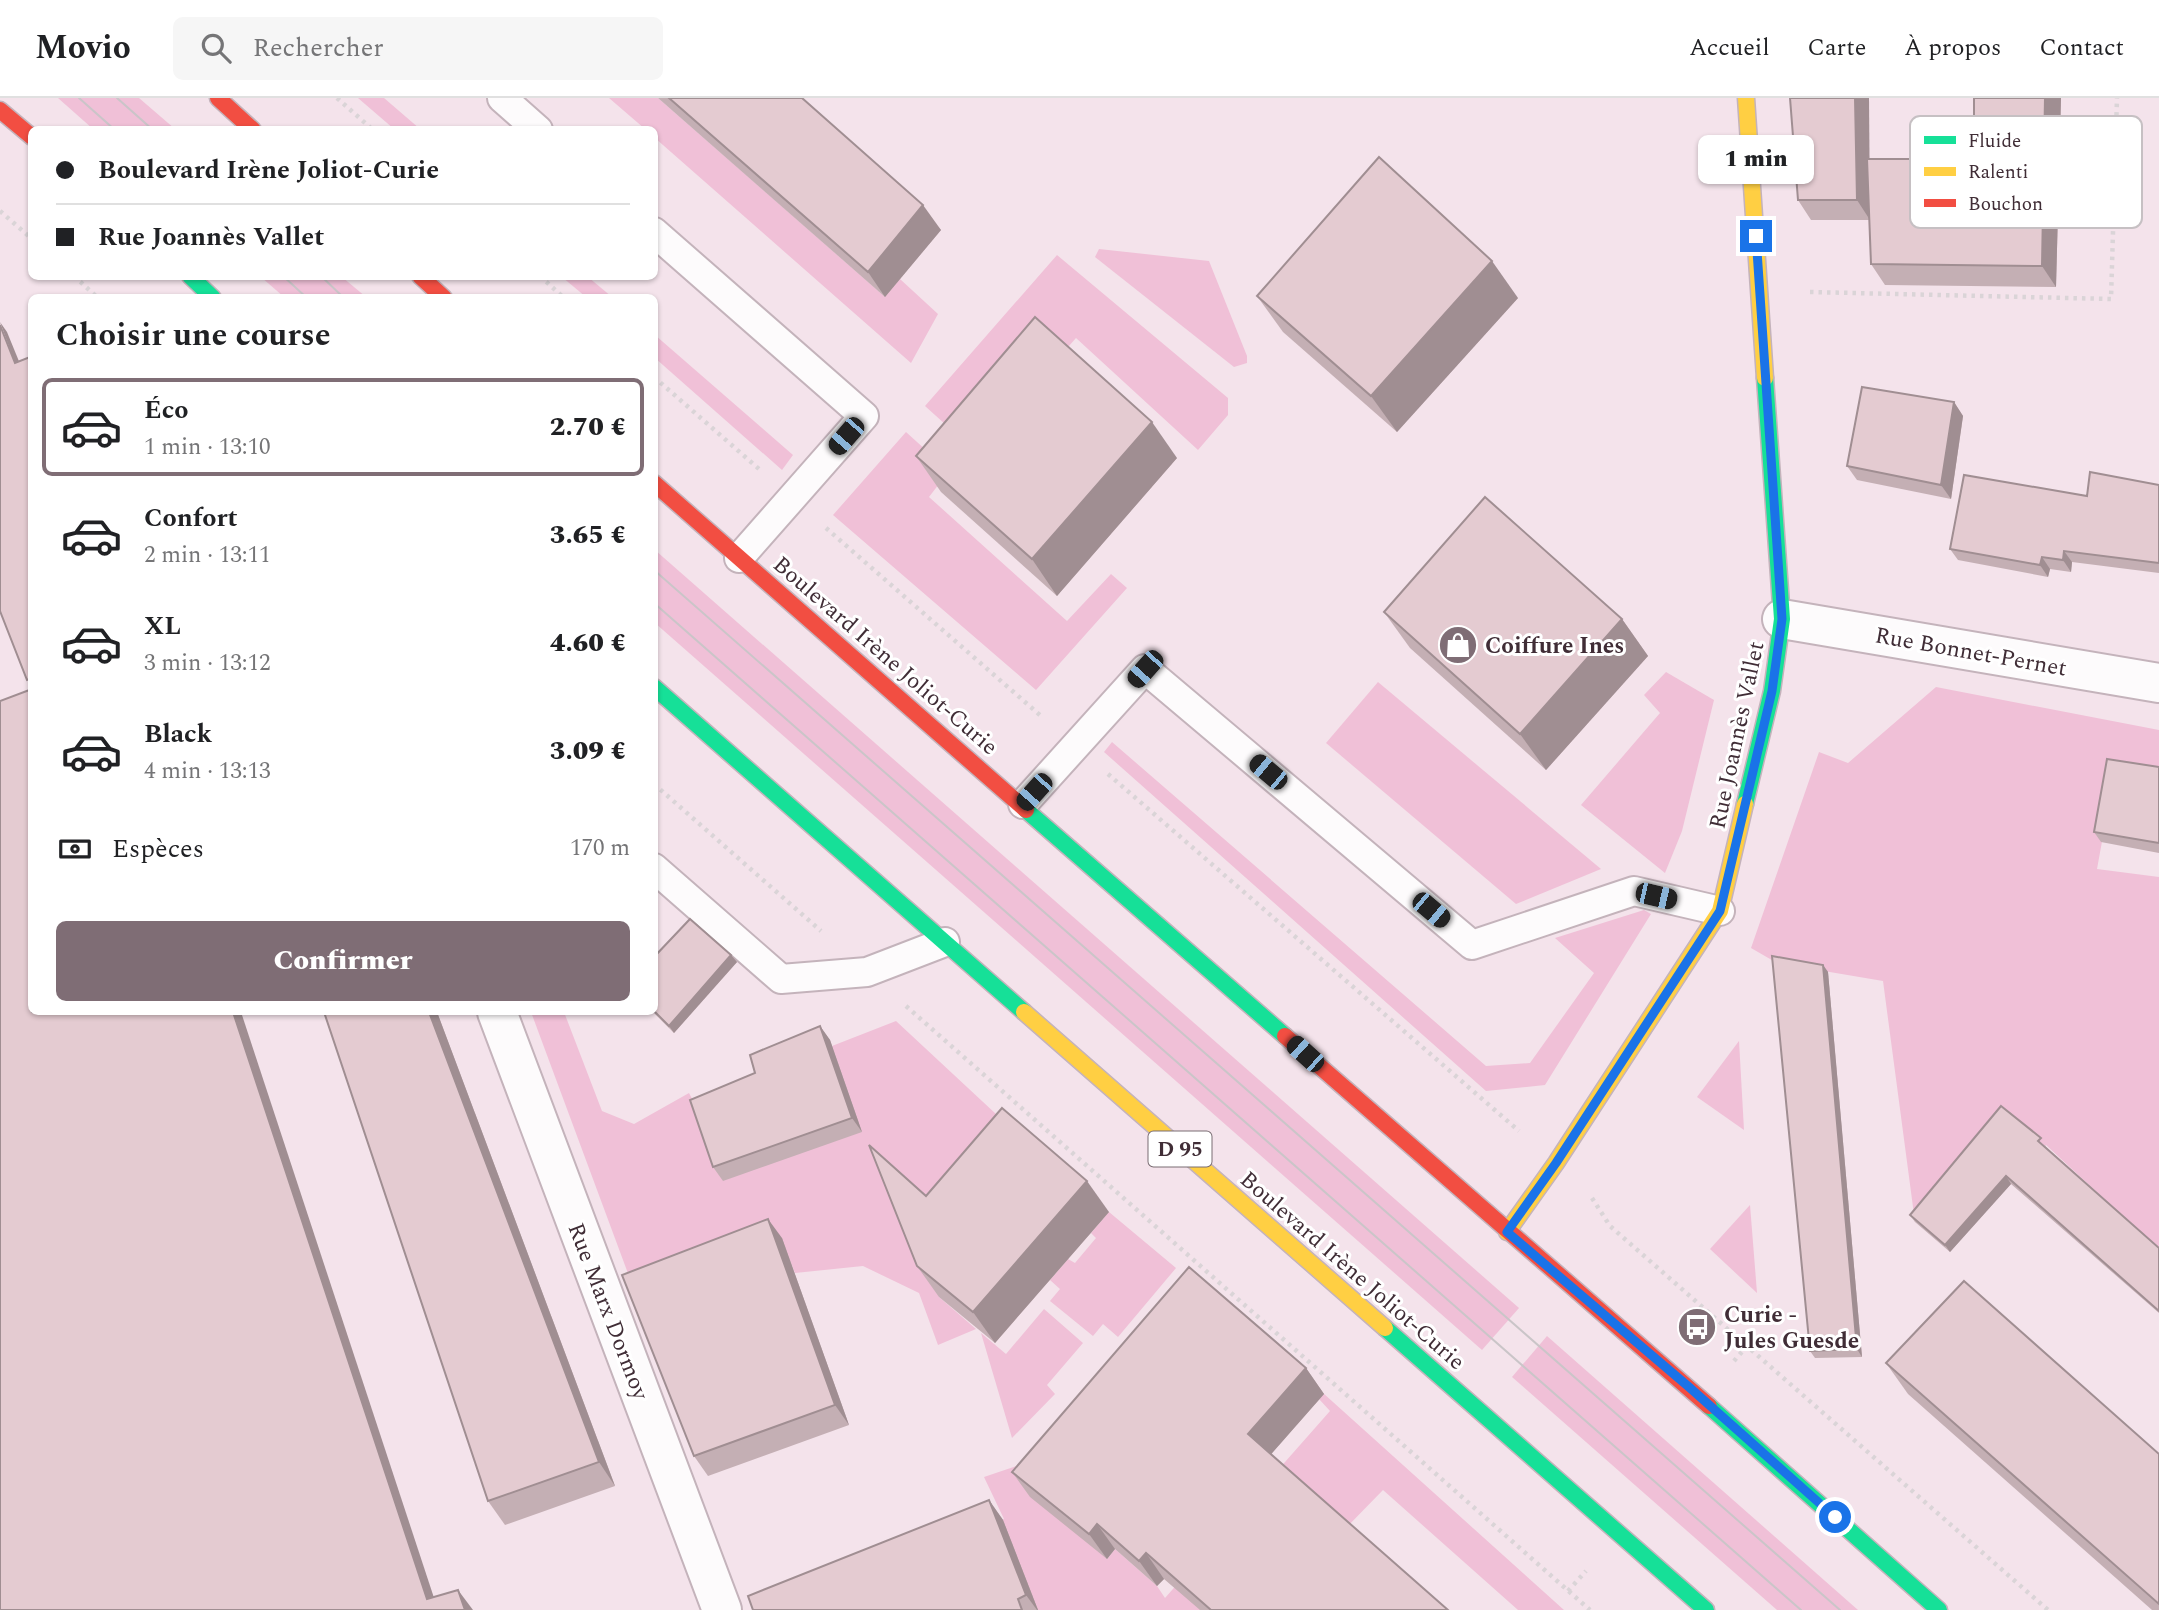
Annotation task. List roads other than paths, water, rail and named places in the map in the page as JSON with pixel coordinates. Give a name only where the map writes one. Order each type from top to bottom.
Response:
[{"type":"main road","points":[[218,98],[249,126]]},
{"type":"main road","name":"Rue Joannès Vallet","points":[[1507,1232],[1556,1163],[1720,911],[1772,691],[1782,619],[1746,98]]},
{"type":"main road","points":[[0,110],[28,134]]},
{"type":"main road","points":[[194,280],[209,294]]},
{"type":"main road","points":[[425,280],[440,294]]},
{"type":"main road","name":"Boulevard Irène Joliot-Curie","points":[[658,487],[1023,804],[1507,1232],[1689,1387],[1940,1610]]},
{"type":"main road","name":"Boulevard Irène Joliot-Curie","points":[[658,691],[1706,1610]]},
{"type":"street","name":"Rue Bonnet-Pernet","points":[[1782,619],[2159,683]]},
{"type":"street","name":"Rue Marx Dormoy","points":[[498,1015],[722,1610]]},
{"type":"lane","points":[[502,98],[534,126]]},
{"type":"lane","points":[[658,236],[864,416],[739,558]]},
{"type":"lane","points":[[1023,804],[1145,669],[1472,945],[1634,891],[1720,911]]},
{"type":"lane","points":[[658,871],[781,979],[867,972],[945,942]]},
{"type":"tram line","points":[[79,98],[110,126]]},
{"type":"tram line","points":[[117,98],[148,126]]},
{"type":"tram line","points":[[287,280],[303,294]]},
{"type":"tram line","points":[[325,280],[340,294]]},
{"type":"tram line","points":[[658,574],[1840,1610]]},
{"type":"tram line","points":[[658,607],[1801,1610]]},
{"type":"place","name":"Coiffure Ines","points":[[1458,645]]},
{"type":"place","name":"Curie - Jules Guesde","points":[[1697,1327]]}]
